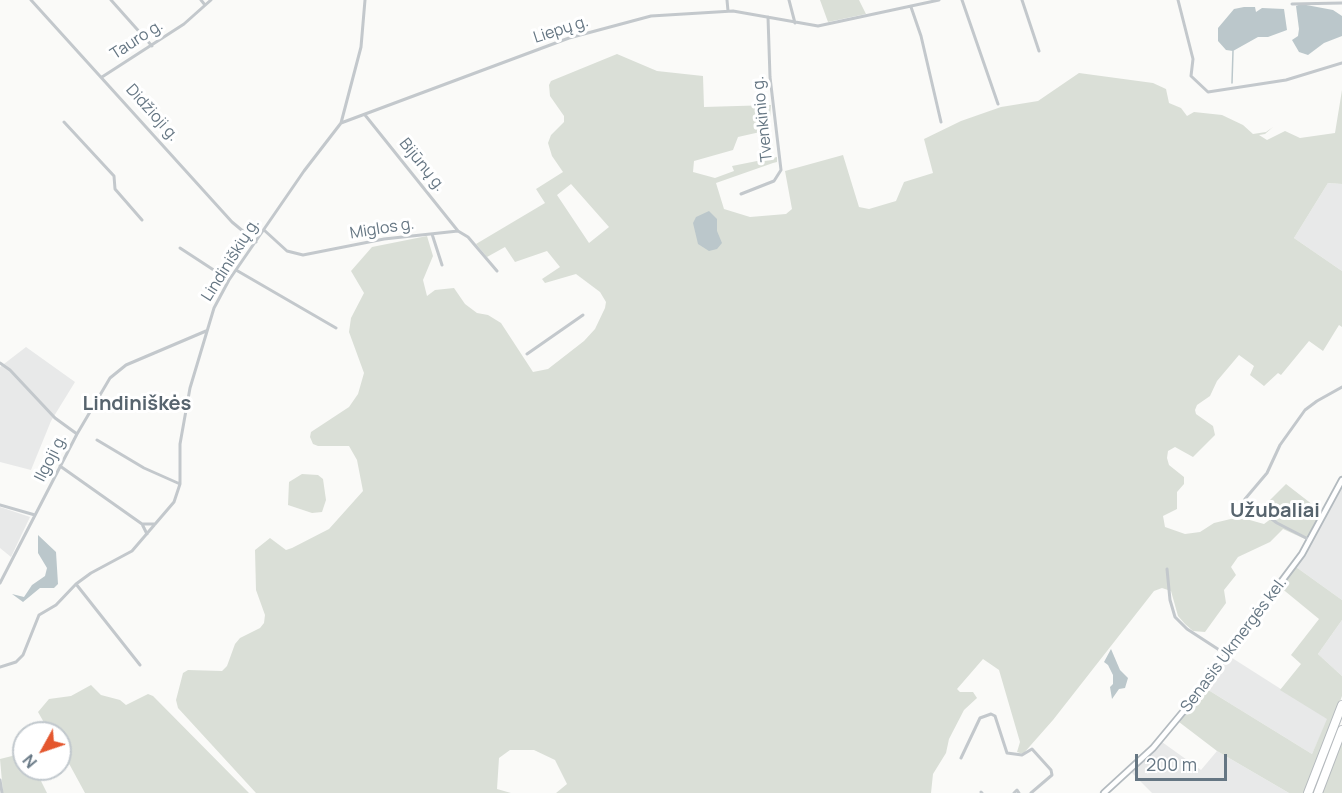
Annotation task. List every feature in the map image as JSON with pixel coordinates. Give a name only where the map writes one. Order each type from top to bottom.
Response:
[{"type":"highway","points":[[1308,793],[1342,705]]},
{"type":"highway","points":[[1318,793],[1342,730]]},
{"type":"main road","name":"Senasis Ukmergės kel.","points":[[1104,793],[1132,770],[1168,732],[1227,655],[1311,540],[1342,480]]},
{"type":"street","name":"Didžioji g.","points":[[31,0],[232,222],[256,242]]},
{"type":"street","points":[[111,0],[152,46]]},
{"type":"street","points":[[201,0],[205,5]]},
{"type":"street","name":"Tauro g.","points":[[102,77],[152,46],[212,0]]},
{"type":"street","points":[[341,123],[361,47],[365,0]]},
{"type":"street","points":[[727,0],[728,11]]},
{"type":"street","points":[[789,0],[795,23]]},
{"type":"street","name":"Liepų g.","points":[[341,123],[569,38],[651,16],[728,11],[795,23],[830,25],[939,0]]},
{"type":"street","points":[[962,0],[998,105]]},
{"type":"street","points":[[1022,0],[1039,51]]},
{"type":"street","points":[[1178,0],[1193,59],[1191,76],[1208,92],[1286,80],[1342,63]]},
{"type":"street","points":[[1292,4],[1342,3]]},
{"type":"street","points":[[911,7],[921,36],[941,122]]},
{"type":"street","name":"Tvenkinio g.","points":[[741,194],[774,181],[781,170],[770,77],[768,17]]},
{"type":"street","name":"Bijūnų g.","points":[[365,115],[458,231]]},
{"type":"street","points":[[64,122],[114,176],[115,189],[142,220]]},
{"type":"street","name":"Lindiniškių g.","points":[[0,667],[20,659],[36,618],[56,605],[76,584],[102,566],[132,551],[174,502],[180,484],[181,438],[190,388],[206,331],[218,299],[326,140],[341,123]]},
{"type":"street","name":"Miglos g.","points":[[264,230],[288,251],[303,255],[384,240],[458,231]]},
{"type":"street","points":[[458,231],[468,237],[497,271]]},
{"type":"street","points":[[432,234],[442,265]]},
{"type":"street","points":[[180,248],[229,280]]},
{"type":"street","points":[[236,270],[336,328]]},
{"type":"street","points":[[527,354],[583,315]]},
{"type":"street","name":"Ilgoji g.","points":[[0,583],[77,434],[110,378],[118,370],[168,345],[206,331]]},
{"type":"street","points":[[0,363],[16,376],[55,418],[77,434]]},
{"type":"street","points":[[1311,540],[1277,523],[1245,499],[1268,473],[1280,445],[1305,410],[1342,387]]},
{"type":"street","points":[[97,440],[144,468],[180,484]]},
{"type":"street","points":[[60,466],[142,524],[147,534]]},
{"type":"street","points":[[0,505],[35,515]]},
{"type":"street","points":[[142,524],[157,523]]},
{"type":"street","points":[[1167,569],[1170,600],[1177,621],[1227,655]]},
{"type":"street","points":[[76,584],[140,665]]},
{"type":"street","points":[[961,758],[980,718],[991,714],[995,716],[1007,753],[1022,755],[1032,749],[1052,772],[1031,793]]},
{"type":"street","points":[[0,780],[2,793]]},
{"type":"street","points":[[1014,793],[1017,790],[1019,793]]},
{"type":"shaded area","points":[[820,0],[859,0],[866,14],[828,22]]},
{"type":"shaded area","points":[[1301,4],[1333,10],[1342,16],[1342,36],[1324,43],[1308,55],[1299,52],[1292,40],[1298,36],[1296,6]]},
{"type":"shaded area","points":[[1255,7],[1256,12],[1262,8],[1284,9],[1287,30],[1268,37],[1258,37],[1233,51],[1226,50],[1218,41],[1218,28],[1234,9]]},
{"type":"shaded area","points":[[617,54],[657,71],[703,76],[704,107],[771,105],[769,130],[738,137],[733,150],[694,161],[693,172],[715,178],[734,171],[732,166],[777,157],[777,162],[716,183],[724,209],[750,217],[786,214],[792,209],[785,171],[843,155],[859,207],[869,209],[896,201],[904,182],[933,173],[924,139],[961,121],[1001,107],[1038,101],[1079,73],[1153,83],[1166,89],[1169,103],[1181,108],[1187,116],[1194,112],[1222,115],[1243,125],[1253,134],[1266,132],[1273,127],[1265,134],[1259,135],[1267,140],[1285,131],[1300,138],[1335,133],[1342,90],[1342,184],[1328,183],[1294,238],[1342,271],[1342,327],[1339,325],[1323,351],[1309,341],[1281,375],[1278,373],[1264,386],[1250,375],[1254,366],[1239,355],[1217,381],[1210,396],[1197,405],[1195,410],[1196,414],[1213,426],[1215,435],[1193,457],[1175,447],[1168,451],[1167,458],[1169,465],[1184,477],[1184,484],[1177,492],[1177,509],[1163,516],[1165,527],[1185,534],[1200,532],[1214,523],[1239,517],[1264,524],[1272,518],[1261,509],[1286,484],[1322,512],[1307,540],[1283,529],[1270,542],[1238,557],[1231,567],[1236,575],[1224,590],[1226,603],[1205,632],[1193,631],[1178,616],[1171,591],[1162,588],[1154,591],[1053,720],[1023,754],[1017,752],[1020,742],[999,670],[983,659],[957,689],[960,692],[973,692],[977,698],[964,710],[949,739],[946,753],[933,774],[931,793],[556,793],[567,784],[555,760],[534,750],[510,750],[499,758],[497,789],[511,793],[256,793],[178,708],[176,700],[183,673],[188,670],[222,671],[227,666],[235,644],[240,638],[260,628],[264,623],[265,615],[256,590],[255,550],[270,538],[286,550],[329,529],[363,491],[357,460],[349,446],[318,446],[313,444],[310,437],[311,432],[349,407],[358,394],[364,373],[349,332],[351,318],[364,293],[351,271],[372,247],[427,236],[433,256],[423,280],[427,296],[435,290],[454,288],[465,304],[477,313],[488,315],[501,323],[533,372],[548,369],[584,341],[595,329],[605,308],[606,302],[600,292],[576,274],[545,283],[542,279],[560,267],[547,251],[515,262],[505,247],[487,257],[476,244],[545,203],[536,189],[563,172],[552,156],[548,143],[551,135],[564,122],[564,116],[550,96],[551,81]],"holes":[[[571,184],[609,227],[589,243],[557,195]]]},
{"type":"shaded area","points":[[1328,183],[1342,184],[1342,271],[1294,238]]},
{"type":"shaded area","points":[[709,211],[717,219],[717,231],[722,243],[717,249],[709,251],[698,244],[693,223],[696,217]]},
{"type":"shaded area","points":[[26,347],[75,382],[51,421],[31,470],[0,462],[0,367]]},
{"type":"shaded area","points":[[302,474],[318,475],[323,479],[326,500],[322,512],[312,513],[288,505],[289,482]]},
{"type":"shaded area","points":[[1342,487],[1342,600],[1296,567]]},
{"type":"shaded area","points":[[0,507],[30,517],[11,557],[0,548]]},
{"type":"shaded area","points":[[38,535],[56,552],[58,584],[54,588],[40,588],[23,602],[12,594],[24,597],[32,585],[45,576],[47,568],[38,553]]},
{"type":"shaded area","points":[[1296,567],[1342,600],[1342,620],[1318,654],[1342,676],[1342,696],[1305,793],[1289,793],[1217,751],[1179,722],[1205,688],[1312,754],[1327,719],[1280,690],[1301,664],[1291,655],[1319,619],[1280,587]]},
{"type":"shaded area","points":[[1342,620],[1342,676],[1318,654]]},
{"type":"shaded area","points":[[1111,649],[1120,670],[1128,678],[1125,688],[1119,689],[1112,699],[1110,687],[1113,684],[1113,675],[1104,662]]},
{"type":"shaded area","points":[[1229,656],[1328,719],[1312,754],[1205,688]]},
{"type":"shaded area","points":[[91,685],[101,695],[120,700],[126,705],[148,694],[153,696],[249,793],[85,793],[72,769],[72,721],[43,721],[38,712],[49,699],[71,696]]},
{"type":"shaded area","points":[[1342,739],[1342,793],[1321,793]]},
{"type":"shaded area","points":[[1162,742],[1201,770],[1217,751],[1289,793],[1152,793],[1131,772]]},
{"type":"shaded area","points":[[12,756],[12,781],[41,781],[47,793],[3,793],[0,759]]},
{"type":"waterway","points":[[1232,83],[1233,51]]},
{"type":"district","name":"Lindiniškės","points":[[137,404]]},
{"type":"district","name":"Užubaliai","points":[[1275,511]]}]
